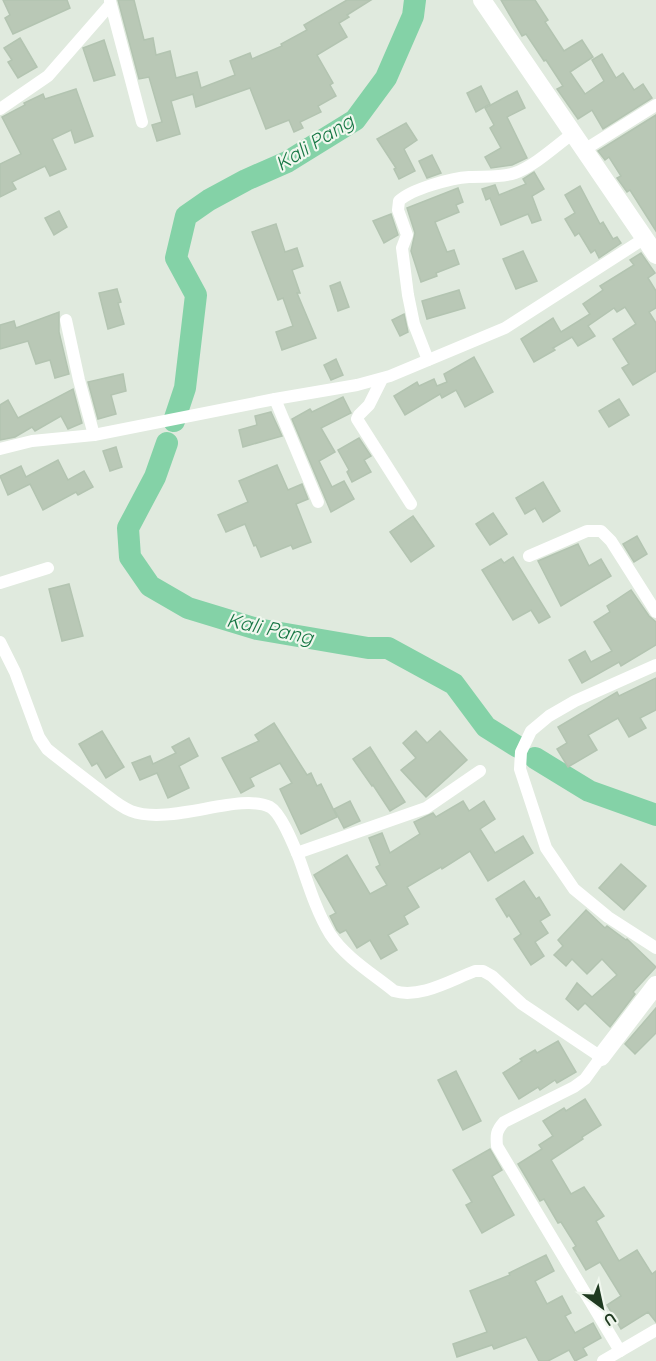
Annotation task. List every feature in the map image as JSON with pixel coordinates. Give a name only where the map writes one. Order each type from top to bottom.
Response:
[{"type":"street","points":[[482,0],[656,255]]},
{"type":"street","points":[[0,109],[48,76],[110,3]]},
{"type":"street","points":[[110,3],[142,122]]},
{"type":"street","points":[[584,150],[656,105]]},
{"type":"street","points":[[428,360],[414,324],[408,295],[402,248],[407,235],[398,210],[399,201],[439,183],[466,177],[496,177],[516,173],[572,134]]},
{"type":"street","points":[[0,449],[32,441],[94,435],[382,379],[506,328],[645,238]]},
{"type":"street","points":[[66,320],[94,435]]},
{"type":"street","points":[[382,379],[369,405],[358,415],[357,419],[411,504]]},
{"type":"street","points":[[276,399],[318,502]]},
{"type":"street","points":[[529,556],[587,531],[601,531],[611,541],[656,612]]},
{"type":"street","points":[[0,583],[48,568]]},
{"type":"street","points":[[0,642],[15,672],[39,737],[47,749],[113,800],[130,811],[148,814],[174,814],[234,805],[256,804],[269,807],[282,823],[297,853],[322,918],[331,935],[343,949],[394,991],[403,994],[416,993],[475,971],[483,971],[492,976],[522,1004],[601,1057]]},
{"type":"street","points":[[656,664],[575,701],[549,716],[531,731],[521,752],[520,769],[546,848],[574,889],[608,917],[656,948]]},
{"type":"street","points":[[297,853],[426,808],[480,771]]},
{"type":"street","points":[[620,1352],[497,1146],[496,1130],[504,1122],[574,1087],[585,1079],[656,985]]},
{"type":"street","points":[[603,1361],[656,1330]]},
{"type":"building","points":[[3,0],[67,0],[70,8],[13,34],[5,18],[10,15]]},
{"type":"building","points":[[118,0],[134,0],[144,40],[153,38],[156,55],[170,51],[176,78],[197,72],[201,88],[235,75],[230,61],[250,53],[252,59],[282,46],[281,44],[307,30],[304,25],[347,0],[371,0],[347,15],[349,17],[339,23],[347,37],[317,55],[333,83],[330,85],[336,96],[318,106],[321,112],[300,122],[303,128],[294,132],[289,120],[266,129],[250,88],[196,107],[193,94],[171,101],[180,134],[157,141],[152,125],[162,122],[149,77],[139,79]]},
{"type":"building","points":[[501,0],[535,0],[548,20],[545,22],[564,51],[582,40],[593,57],[570,72],[585,94],[604,81],[592,60],[602,54],[616,78],[623,73],[634,90],[643,84],[652,98],[603,129],[592,110],[578,119],[557,89],[563,86],[526,34],[522,36]]},
{"type":"building","points":[[20,38],[37,67],[18,78],[8,62],[12,60],[4,48]]},
{"type":"building","points":[[104,40],[115,75],[94,81],[83,48]]},
{"type":"building","points":[[481,86],[490,104],[476,112],[467,93]]},
{"type":"building","points":[[76,89],[93,136],[75,143],[71,130],[52,139],[66,169],[50,176],[45,166],[12,182],[16,189],[0,197],[0,164],[21,154],[2,117],[43,94],[45,99]]},
{"type":"building","points":[[517,91],[525,108],[507,117],[527,158],[512,165],[491,168],[485,157],[501,148],[490,128],[494,125],[485,108]]},
{"type":"building","points":[[656,115],[656,231],[630,190],[627,192],[617,178],[621,176],[609,157],[605,160],[598,151]]},
{"type":"building","points":[[406,123],[417,140],[404,149],[415,171],[399,179],[394,169],[396,168],[377,139]]},
{"type":"building","points":[[432,155],[441,173],[427,178],[419,161]]},
{"type":"building","points":[[534,172],[544,189],[532,196],[541,220],[532,223],[528,214],[501,225],[490,198],[486,200],[482,189],[495,185],[499,195],[526,184],[523,179]]},
{"type":"building","points":[[580,186],[600,224],[603,222],[613,239],[617,237],[621,243],[599,258],[595,250],[591,253],[579,233],[575,236],[565,219],[575,213],[565,195]]},
{"type":"building","points":[[458,188],[463,202],[456,205],[459,212],[435,222],[447,252],[454,250],[459,264],[421,282],[411,251],[415,233],[407,208]]},
{"type":"building","points":[[59,211],[67,227],[54,235],[45,218]]},
{"type":"building","points":[[391,214],[398,235],[384,243],[373,221]]},
{"type":"building","points":[[276,224],[285,252],[297,248],[303,266],[292,270],[300,293],[297,293],[316,338],[282,350],[276,332],[293,326],[283,298],[278,300],[252,232]]},
{"type":"building","points":[[523,251],[537,281],[516,289],[503,259]]},
{"type":"building","points":[[641,253],[655,273],[648,278],[656,291],[656,308],[649,312],[656,323],[656,371],[633,385],[622,368],[629,364],[613,339],[636,324],[625,307],[617,312],[614,308],[588,326],[595,336],[578,346],[572,337],[534,362],[521,339],[553,318],[561,332],[590,314],[583,304],[603,290],[600,286],[634,265],[630,260]]},
{"type":"building","points":[[340,282],[349,307],[338,311],[330,286]]},
{"type":"building","points":[[117,289],[124,324],[108,329],[99,293]]},
{"type":"building","points":[[459,290],[465,308],[427,319],[422,301]]},
{"type":"building","points":[[59,312],[59,332],[69,374],[55,378],[50,360],[36,364],[28,341],[0,349],[0,325],[14,321],[16,328]]},
{"type":"building","points":[[404,314],[408,332],[400,336],[392,320]]},
{"type":"building","points":[[474,357],[493,392],[465,407],[456,390],[442,398],[440,394],[405,415],[394,396],[417,382],[419,386],[434,379],[437,386],[447,382],[444,374]]},
{"type":"building","points":[[336,359],[343,375],[331,380],[324,365]]},
{"type":"building","points":[[123,374],[126,391],[111,395],[116,414],[98,419],[88,382]]},
{"type":"building","points":[[73,389],[82,423],[68,429],[61,416],[35,431],[32,427],[15,437],[0,440],[0,405],[8,400],[18,418]]},
{"type":"building","points":[[343,397],[351,413],[321,428],[335,452],[319,461],[332,487],[344,481],[354,499],[331,512],[292,419],[310,409],[312,412]]},
{"type":"building","points":[[619,399],[629,415],[609,427],[599,411]]},
{"type":"building","points":[[271,412],[282,436],[243,447],[239,430],[257,425],[255,416]]},
{"type":"building","points":[[359,438],[371,456],[364,460],[371,472],[352,482],[347,472],[349,470],[338,450]]},
{"type":"building","points":[[116,447],[122,467],[110,471],[103,451]]},
{"type":"building","points":[[58,460],[68,480],[84,471],[93,487],[78,495],[76,492],[43,510],[30,484],[8,495],[0,476],[21,466],[26,477]]},
{"type":"building","points":[[277,465],[288,490],[302,484],[308,499],[296,504],[311,542],[293,549],[291,545],[261,557],[245,524],[226,532],[218,515],[248,502],[239,481]]},
{"type":"building","points":[[543,482],[560,511],[543,522],[535,508],[525,514],[516,498]]},
{"type":"building","points":[[493,513],[507,534],[490,545],[476,524]]},
{"type":"building","points":[[413,516],[434,546],[411,562],[390,532]]},
{"type":"building","points":[[637,536],[647,554],[634,562],[623,544]]},
{"type":"building","points":[[578,544],[589,566],[601,559],[611,576],[561,606],[538,561]]},
{"type":"building","points":[[513,557],[550,617],[539,623],[531,610],[513,620],[482,570],[501,559],[504,563]]},
{"type":"building","points":[[69,584],[83,636],[62,641],[49,589]]},
{"type":"building","points":[[631,590],[649,616],[656,622],[656,645],[621,666],[619,662],[582,683],[569,660],[585,651],[591,662],[612,651],[594,622],[610,612],[607,606]]},
{"type":"building","points":[[656,678],[656,710],[640,718],[646,728],[629,737],[618,718],[588,735],[597,750],[568,767],[557,749],[567,743],[558,727],[617,692],[619,696]]},
{"type":"building","points":[[274,723],[307,775],[311,773],[317,786],[321,784],[337,817],[301,834],[280,789],[292,783],[280,763],[250,778],[254,786],[241,793],[222,758],[259,741],[255,735]]},
{"type":"building","points":[[102,731],[124,767],[106,778],[97,763],[92,766],[79,744]]},
{"type":"building","points":[[416,731],[427,743],[440,731],[467,760],[426,797],[401,770],[416,758],[403,743]]},
{"type":"building","points":[[189,738],[198,756],[179,766],[189,788],[168,798],[157,773],[140,780],[132,763],[150,756],[153,764],[176,753],[172,747]]},
{"type":"building","points":[[370,747],[405,802],[390,811],[353,759]]},
{"type":"building","points":[[350,801],[360,821],[344,828],[334,809]]},
{"type":"building","points":[[463,801],[469,811],[484,801],[495,819],[480,829],[495,853],[523,836],[533,853],[488,881],[470,851],[407,887],[419,907],[404,916],[408,924],[388,935],[397,950],[381,959],[370,940],[357,948],[346,930],[340,933],[337,930],[330,916],[336,913],[314,875],[347,855],[370,894],[387,885],[376,867],[380,865],[369,838],[382,833],[390,853],[420,834],[414,822],[433,813],[436,817]]},
{"type":"building","points":[[621,864],[646,886],[624,910],[599,888]]},
{"type":"building","points":[[524,881],[536,899],[539,897],[550,915],[540,921],[548,933],[535,942],[544,956],[531,965],[514,939],[521,934],[496,899]]},
{"type":"building","points":[[586,910],[605,928],[607,926],[627,939],[656,967],[633,992],[635,994],[610,1027],[585,1003],[578,1010],[566,999],[577,983],[592,997],[617,975],[602,959],[587,974],[572,959],[566,966],[554,955],[563,946],[558,940]]},
{"type":"building","points":[[656,1008],[656,1033],[635,1054],[625,1044]]},
{"type":"building","points":[[558,1041],[576,1072],[557,1083],[555,1080],[540,1090],[538,1087],[519,1099],[503,1073],[535,1050],[537,1053]]},
{"type":"building","points":[[456,1071],[481,1121],[463,1130],[438,1080]]},
{"type":"building","points":[[585,1099],[601,1125],[551,1160],[571,1194],[584,1187],[604,1216],[596,1221],[619,1261],[637,1250],[652,1274],[656,1271],[656,1322],[648,1312],[621,1329],[607,1305],[621,1296],[600,1262],[586,1270],[573,1248],[576,1246],[561,1222],[558,1223],[544,1199],[540,1201],[518,1164],[542,1149],[539,1145],[553,1136],[543,1121],[564,1108],[566,1111]]},
{"type":"building","points":[[490,1149],[502,1170],[492,1176],[514,1215],[482,1233],[466,1205],[472,1202],[453,1170]]},
{"type":"building","points":[[546,1255],[554,1271],[535,1281],[547,1304],[562,1296],[571,1313],[565,1316],[575,1333],[593,1323],[601,1338],[583,1348],[587,1355],[575,1361],[569,1350],[548,1361],[539,1361],[526,1337],[494,1349],[492,1345],[457,1357],[453,1344],[487,1332],[470,1291],[510,1275],[509,1273]]},
{"type":"waterway","name":"Kali Pang","points":[[174,421],[185,388],[196,295],[176,258],[186,216],[209,200],[246,180],[287,162],[355,120],[386,78],[413,16],[415,0]]},
{"type":"waterway","name":"Kali Pang","points":[[167,443],[155,477],[128,528],[130,557],[150,586],[188,608],[257,629],[368,648],[388,648],[454,684],[486,727],[518,747]]},
{"type":"waterway","name":"Kali Pang","points":[[535,758],[589,791],[656,815]]}]
